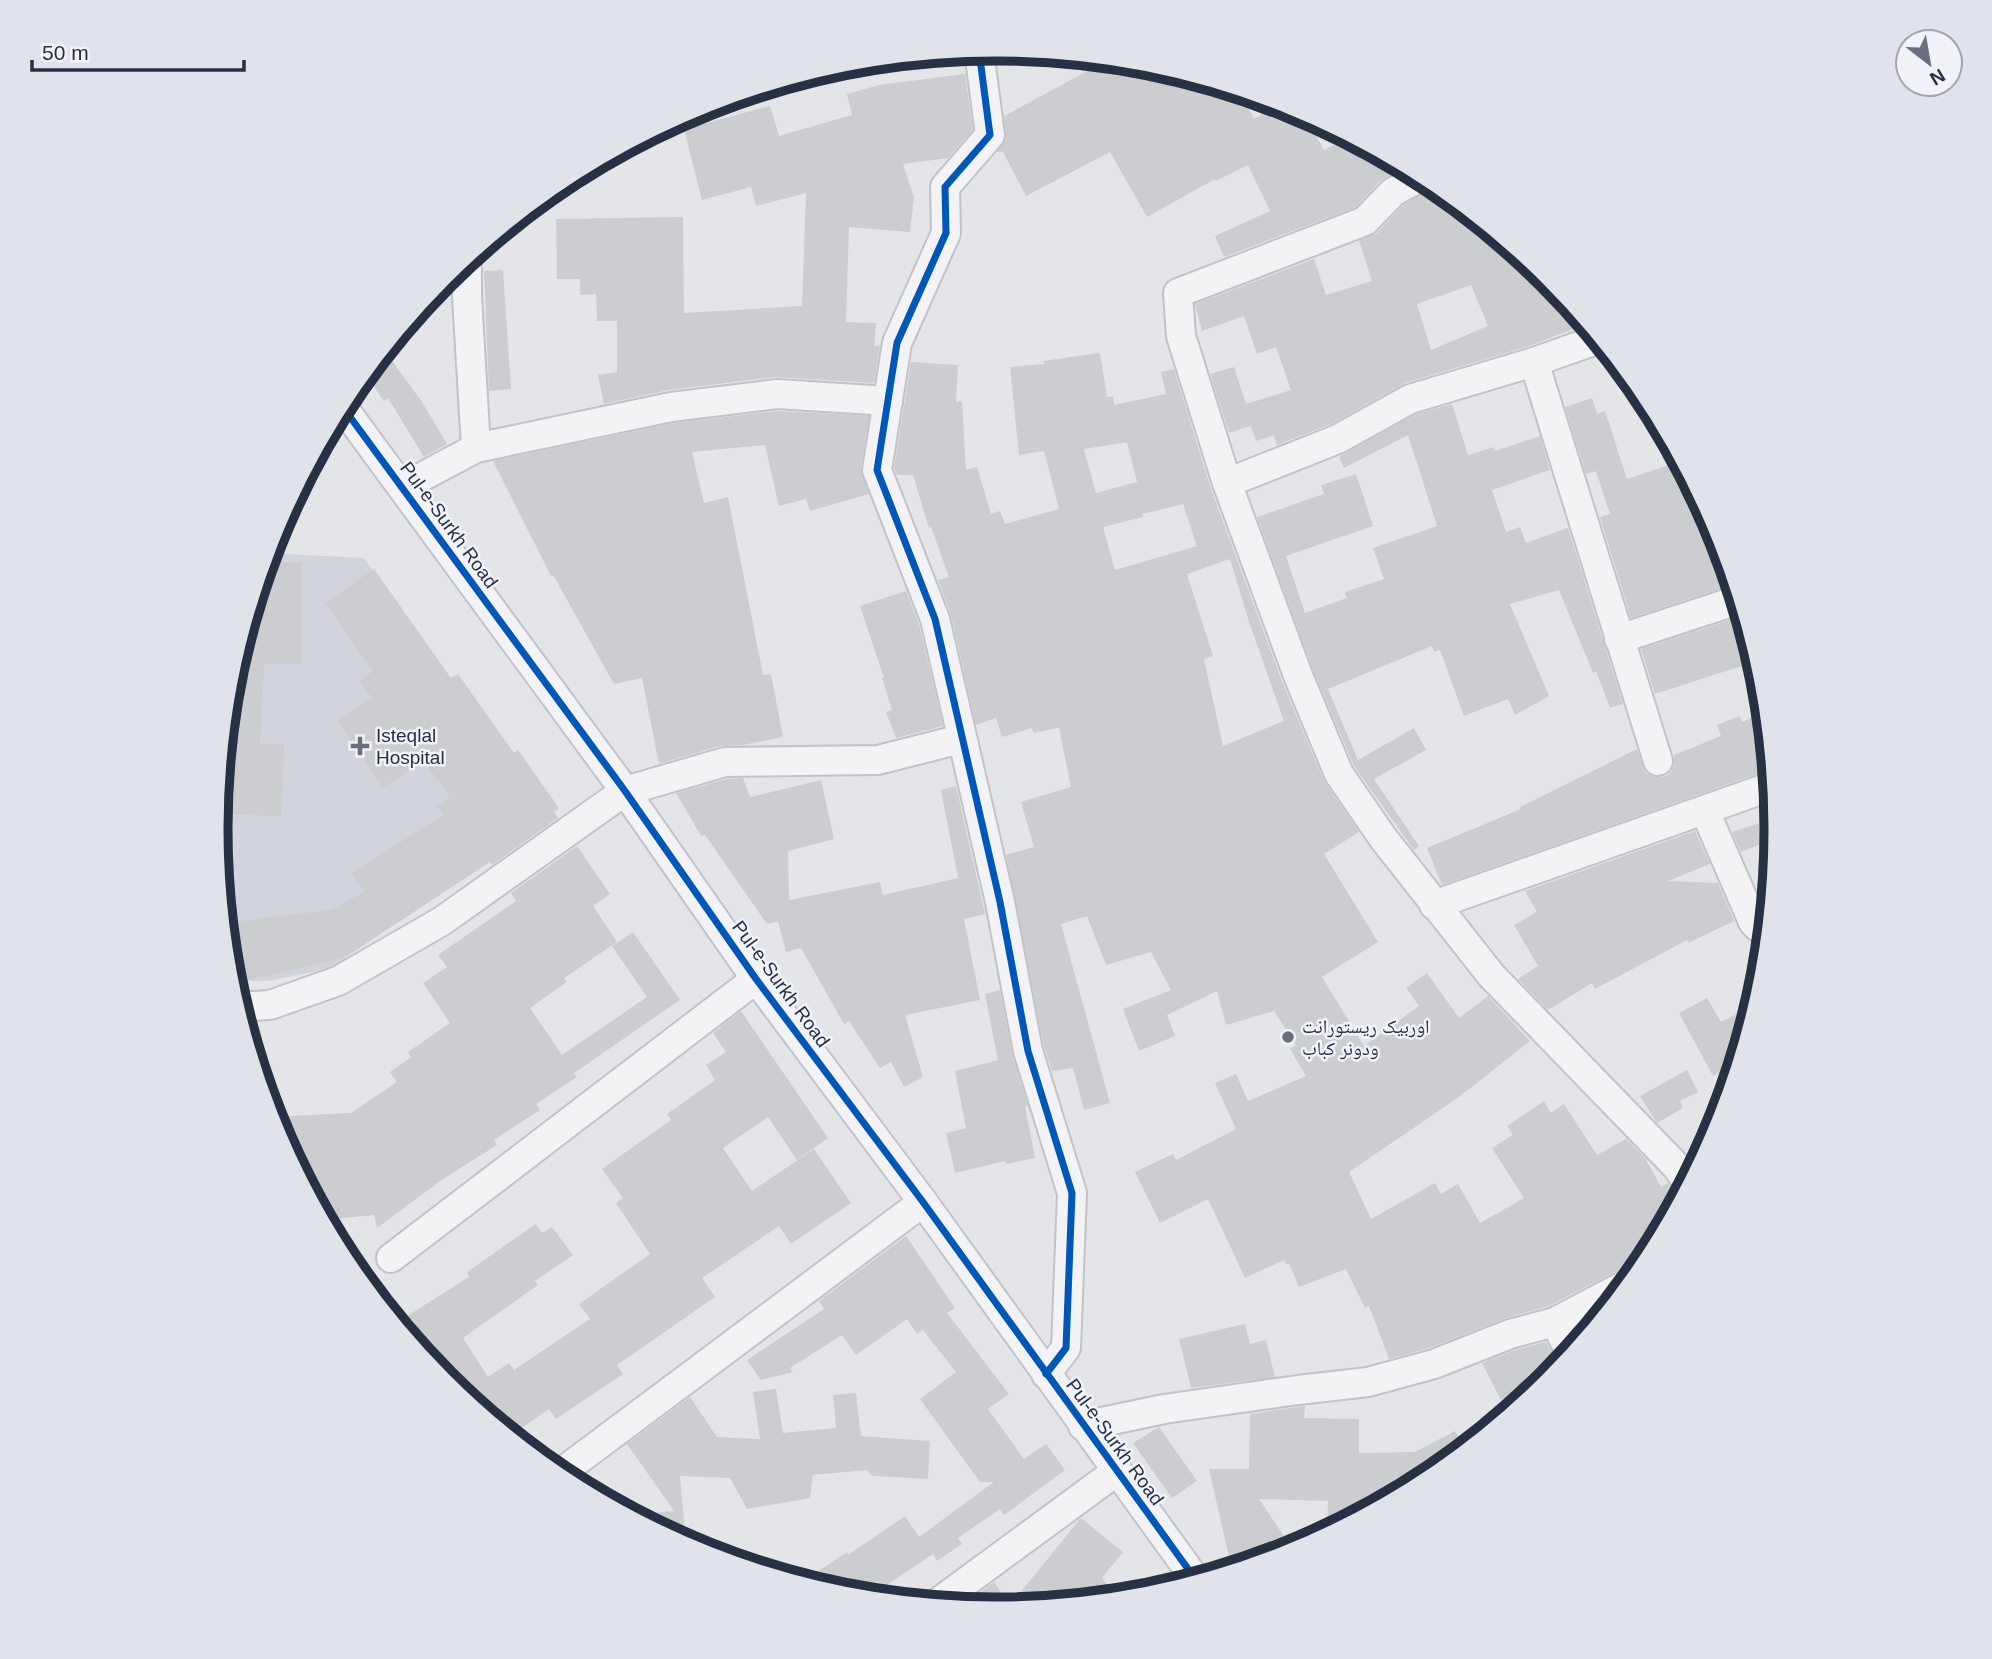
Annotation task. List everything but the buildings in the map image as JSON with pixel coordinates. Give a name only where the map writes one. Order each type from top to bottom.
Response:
[{"type":"street","points":[[980,62],[990,135],[944,187],[946,233],[897,344],[877,470],[935,619],[1000,902],[1028,1051],[1072,1193],[1066,1348],[1046,1374]]},
{"type":"street","points":[[1410,183],[1393,192],[1365,221],[1178,293],[1181,337],[1227,483],[1299,678],[1339,774],[1382,838],[1491,975],[1682,1175]]},
{"type":"street","points":[[467,273],[476,447]]},
{"type":"street","points":[[1227,483],[1338,439],[1410,399],[1590,343]]},
{"type":"street","points":[[1534,362],[1658,761]]},
{"type":"street","points":[[403,487],[476,447],[671,407],[777,394],[888,401]]},
{"type":"street","name":"Pul-e-Surkh Road","points":[[349,416],[625,791],[756,979],[923,1202],[1191,1573]]},
{"type":"street","points":[[1619,639],[1729,603]]},
{"type":"street","points":[[249,1006],[270,1005],[338,981],[442,921],[625,791],[725,762],[878,760],[961,740]]},
{"type":"street","points":[[1434,905],[1763,789]]},
{"type":"street","points":[[1705,811],[1753,922],[1758,927]]},
{"type":"street","points":[[391,1258],[756,979]]},
{"type":"street","points":[[568,1467],[923,1202]]},
{"type":"street","points":[[1083,1426],[1164,1409],[1368,1382],[1434,1364],[1510,1334],[1555,1322],[1607,1295]]},
{"type":"street","points":[[1555,1322],[1566,1344]]},
{"type":"street","points":[[948,1596],[1117,1471]]},
{"type":"shaded area","name":"Isteqlal Hospital","points":[[280,554],[364,558],[544,816],[331,968],[268,981],[243,981],[234,930],[229,880],[229,779],[234,729],[254,631]]},
{"type":"cycle path","points":[[980,62],[990,135],[945,187],[946,233],[897,343],[877,470],[935,619],[1000,902],[1028,1051],[1072,1193],[1066,1348],[1046,1374]]},
{"type":"cycle path","points":[[349,416],[625,791],[756,979],[923,1202],[1191,1573]]},
{"type":"place","name":"Isteqlal Hospital","points":[[360,746]]},
{"type":"place","name":"اوربیک ریستورانت ودونر کباب","points":[[1288,1037]]}]
